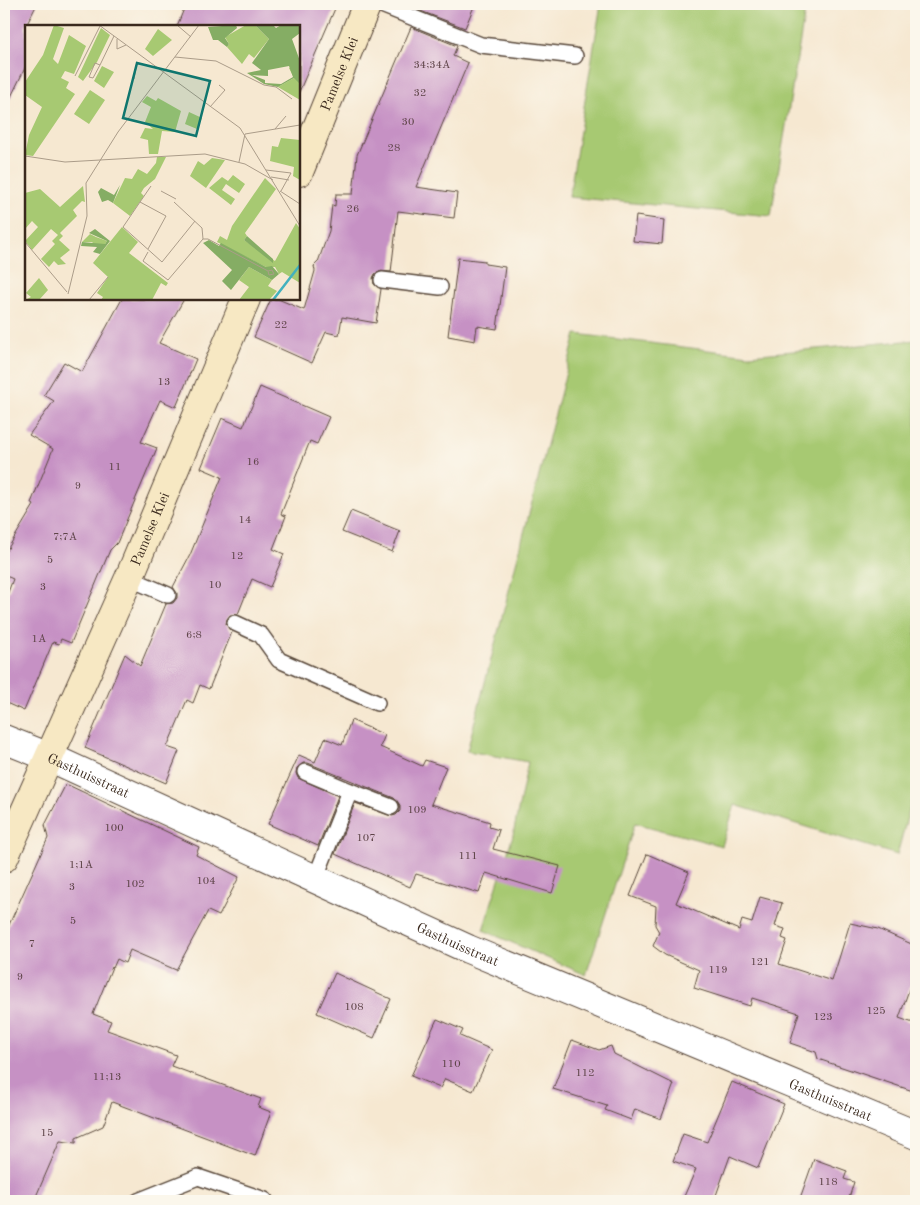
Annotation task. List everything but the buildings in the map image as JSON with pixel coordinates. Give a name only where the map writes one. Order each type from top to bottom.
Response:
[{"type":"main road","name":"Pamelse Klei","points":[[300,170],[367,4]]},
{"type":"main road","name":"Pamelse Klei","points":[[4,858],[128,578],[246,300]]},
{"type":"street","name":"Gasthuisstraat","points":[[4,739],[468,949],[916,1135]]},
{"type":"lane","points":[[378,4],[481,45],[574,56]]},
{"type":"lane","points":[[382,280],[440,287]]},
{"type":"lane","points":[[128,578],[168,595]]},
{"type":"lane","points":[[235,623],[261,634],[279,660],[376,702]]},
{"type":"lane","points":[[306,772],[391,807]]},
{"type":"lane","points":[[315,879],[350,790]]},
{"type":"lane","points":[[138,1201],[198,1177],[265,1200]]},
{"type":"green space","points":[[601,4],[806,4],[771,216],[569,197]]},
{"type":"green space","points":[[576,334],[749,355],[916,340],[916,785],[897,855],[735,805],[722,846],[635,823],[586,975],[483,930],[513,835],[528,762],[467,751]]}]
